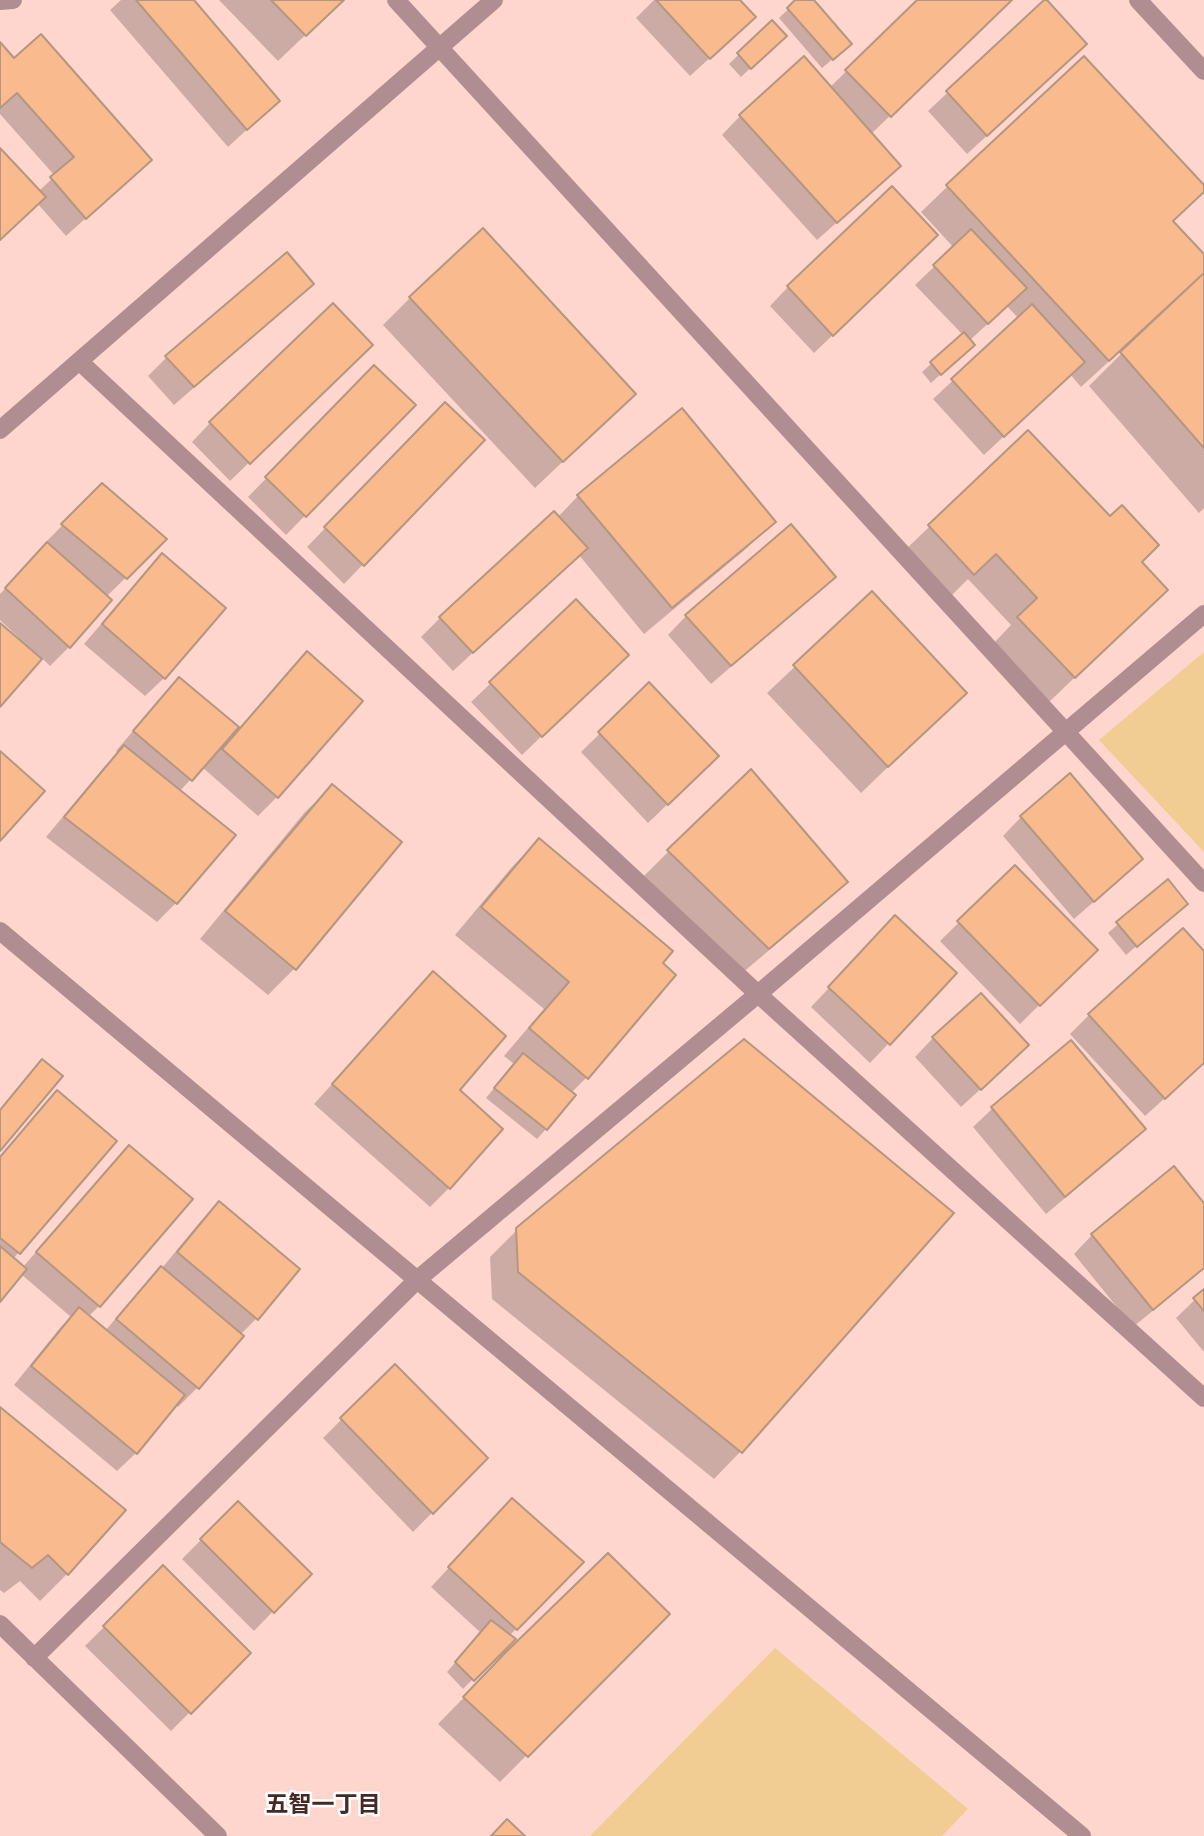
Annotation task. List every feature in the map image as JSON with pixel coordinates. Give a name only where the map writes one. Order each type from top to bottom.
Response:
[{"type":"street","points":[[0,1],[13,0]]},
{"type":"street","points":[[396,0],[1204,883]]},
{"type":"street","points":[[0,430],[494,0]]},
{"type":"street","points":[[1138,0],[1204,71]]},
{"type":"street","points":[[79,362],[758,994],[1204,1398]]},
{"type":"street","points":[[34,1658],[418,1279],[1204,614]]},
{"type":"street","points":[[0,931],[1082,1836]]},
{"type":"street","points":[[0,1624],[218,1836]]},
{"type":"shaded area","points":[[1204,652],[1204,852],[1099,740]]},
{"type":"shaded area","points":[[775,1648],[968,1809],[942,1836],[590,1836]]},
{"type":"building","points":[[136,0],[194,0],[280,101],[247,130]]},
{"type":"building","points":[[271,0],[344,0],[306,36]]},
{"type":"building","points":[[656,0],[740,0],[756,17],[710,59]]},
{"type":"building","points":[[795,0],[814,0],[852,44],[833,60],[787,8]]},
{"type":"building","points":[[917,0],[1012,0],[891,117],[845,70]]},
{"type":"building","points":[[1047,0],[1087,44],[987,136],[946,91]]},
{"type":"building","points":[[772,20],[787,36],[751,69],[737,53]]},
{"type":"building","points":[[41,34],[152,160],[86,219],[50,177],[74,157],[17,93],[0,108],[0,42],[14,58]]},
{"type":"building","points":[[804,56],[901,166],[837,223],[739,115]]},
{"type":"building","points":[[1084,56],[1204,185],[1204,192],[1173,221],[1204,254],[1204,273],[1109,361],[946,185]]},
{"type":"building","points":[[0,148],[46,197],[0,240]]},
{"type":"building","points":[[892,186],[938,235],[833,336],[787,286]]},
{"type":"building","points":[[483,228],[636,394],[563,462],[409,297]]},
{"type":"building","points":[[971,229],[1027,288],[988,324],[933,265]]},
{"type":"building","points":[[287,252],[314,284],[194,387],[165,356]]},
{"type":"building","points":[[1204,273],[1204,448],[1120,352]]},
{"type":"building","points":[[333,303],[373,345],[250,464],[209,422]]},
{"type":"building","points":[[1032,304],[1085,362],[1004,437],[951,379]]},
{"type":"building","points":[[964,332],[975,345],[941,375],[930,362]]},
{"type":"building","points":[[374,365],[416,405],[306,517],[265,477]]},
{"type":"building","points":[[445,402],[485,440],[364,566],[324,527]]},
{"type":"building","points":[[682,408],[776,522],[672,608],[577,495]]},
{"type":"building","points":[[1028,430],[1110,516],[1122,505],[1159,545],[1142,562],[1168,590],[1075,678],[1017,617],[1037,598],[996,554],[974,575],[928,525]]},
{"type":"building","points":[[102,483],[167,539],[127,579],[61,524]]},
{"type":"building","points":[[554,511],[588,548],[473,653],[439,617]]},
{"type":"building","points":[[791,524],[836,577],[731,666],[685,615]]},
{"type":"building","points":[[47,542],[112,600],[70,648],[5,588]]},
{"type":"building","points":[[162,553],[226,608],[165,679],[102,624]]},
{"type":"building","points":[[872,591],[967,693],[888,767],[793,665]]},
{"type":"building","points":[[576,599],[629,655],[542,737],[489,682]]},
{"type":"building","points":[[0,623],[42,659],[0,707]]},
{"type":"building","points":[[307,651],[363,701],[278,798],[222,749]]},
{"type":"building","points":[[179,677],[239,727],[192,781],[133,731]]},
{"type":"building","points":[[649,682],[719,756],[668,805],[598,732]]},
{"type":"building","points":[[124,745],[236,835],[177,904],[64,817]]},
{"type":"building","points":[[0,751],[45,791],[0,841]]},
{"type":"building","points":[[751,769],[848,882],[769,949],[667,850]]},
{"type":"building","points":[[1070,773],[1143,859],[1094,902],[1020,816]]},
{"type":"building","points":[[332,784],[402,842],[296,970],[225,911]]},
{"type":"building","points":[[539,838],[673,951],[663,963],[676,975],[588,1079],[529,1028],[569,982],[481,907]]},
{"type":"building","points":[[1015,865],[1098,950],[1040,1006],[957,921]]},
{"type":"building","points":[[1168,879],[1188,904],[1137,947],[1116,922]]},
{"type":"building","points":[[895,915],[957,973],[890,1045],[828,987]]},
{"type":"building","points":[[1183,928],[1204,951],[1204,1063],[1165,1099],[1088,1014]]},
{"type":"building","points":[[433,971],[506,1036],[460,1090],[503,1129],[450,1189],[332,1084]]},
{"type":"building","points":[[981,993],[1029,1045],[981,1090],[932,1037]]},
{"type":"building","points":[[744,1039],[954,1213],[742,1453],[518,1272],[516,1228]]},
{"type":"building","points":[[1071,1040],[1146,1129],[1065,1197],[991,1107]]},
{"type":"building","points":[[523,1053],[576,1095],[547,1130],[494,1088]]},
{"type":"building","points":[[42,1059],[63,1076],[0,1151],[0,1110]]},
{"type":"building","points":[[57,1090],[117,1141],[20,1254],[0,1238],[0,1157]]},
{"type":"building","points":[[129,1145],[193,1199],[100,1307],[36,1252]]},
{"type":"building","points":[[1174,1166],[1204,1203],[1204,1268],[1153,1310],[1091,1234]]},
{"type":"building","points":[[219,1201],[300,1269],[258,1320],[177,1252]]},
{"type":"building","points":[[0,1246],[27,1269],[0,1302]]},
{"type":"building","points":[[161,1266],[244,1336],[199,1389],[116,1319]]},
{"type":"building","points":[[1204,1289],[1204,1311],[1193,1298]]},
{"type":"building","points":[[79,1307],[185,1395],[137,1454],[31,1366]]},
{"type":"building","points":[[395,1364],[488,1458],[433,1514],[340,1418]]},
{"type":"building","points":[[0,1407],[126,1510],[68,1575],[48,1555],[32,1568],[0,1542]]},
{"type":"building","points":[[512,1498],[584,1562],[517,1630],[448,1567]]},
{"type":"building","points":[[238,1501],[312,1574],[274,1613],[200,1539]]},
{"type":"building","points":[[608,1553],[670,1614],[528,1757],[463,1697]]},
{"type":"building","points":[[163,1565],[251,1653],[191,1714],[103,1626]]},
{"type":"building","points":[[491,1620],[516,1639],[474,1681],[455,1662]]},
{"type":"building","points":[[507,1819],[525,1836],[491,1836]]},
{"type":"district","name":"五智一丁目","points":[[323,1804]]}]
